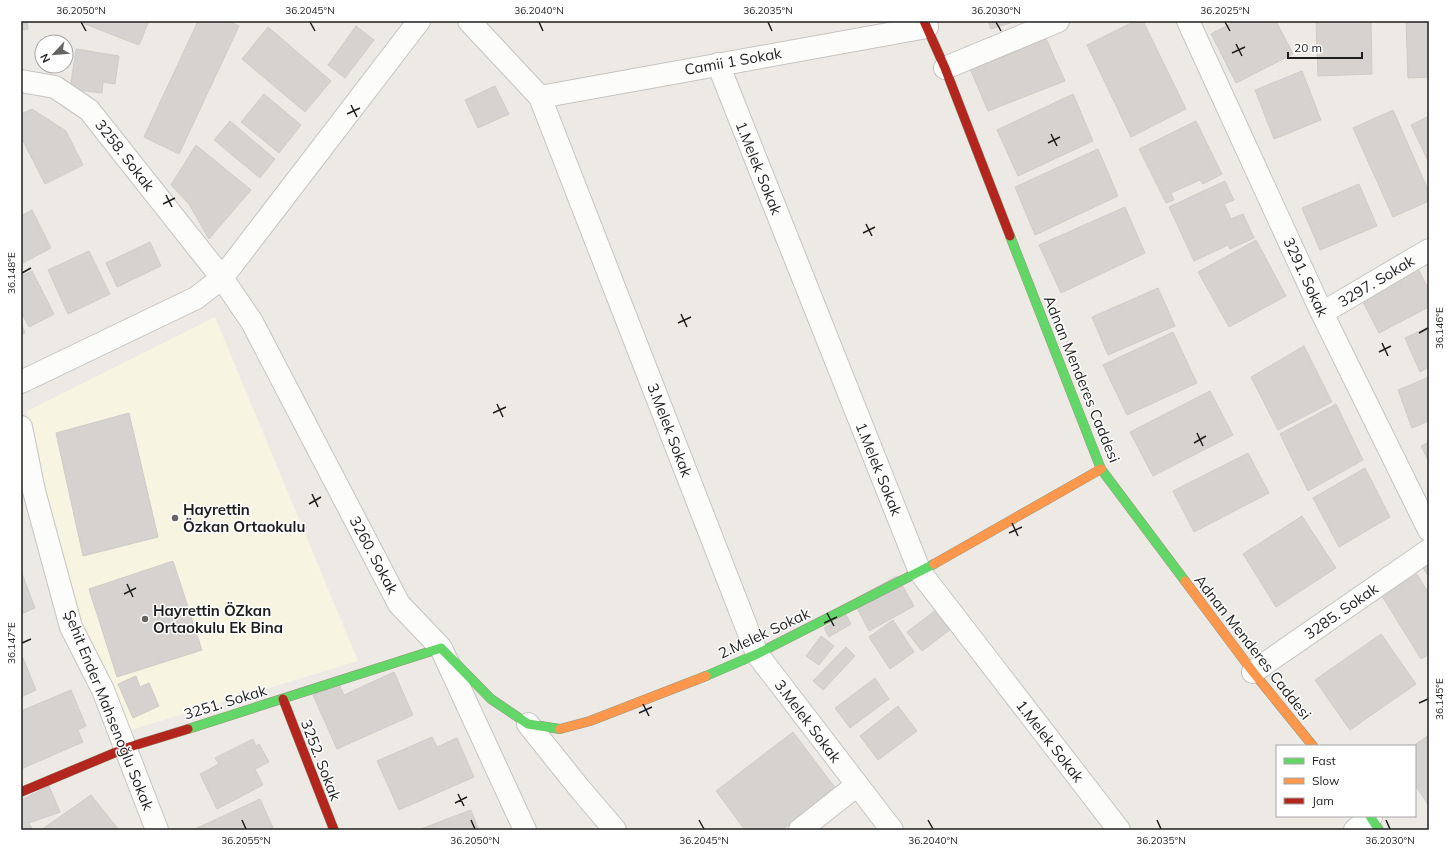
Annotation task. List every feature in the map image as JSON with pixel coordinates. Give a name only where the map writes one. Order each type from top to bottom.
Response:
[{"type":"street","points":[[21,382],[196,298],[222,278],[419,21]]},
{"type":"street","name":"3.Melek Sokak","points":[[469,21],[540,97],[757,654],[892,830]]},
{"type":"street","points":[[945,68],[1058,21]]},
{"type":"street","name":"3291. Sokak","points":[[1188,21],[1322,313],[1429,530]]},
{"type":"street","name":"Camii 1 Sokak","points":[[540,97],[926,24]]},
{"type":"street","name":"Adnan Menderes Caddesi","points":[[926,24],[945,68],[1101,469],[1253,672],[1312,745]]},
{"type":"street","name":"1.Melek Sokak","points":[[718,64],[920,572],[1119,830]]},
{"type":"street","name":"3258. Sokak","points":[[21,81],[55,87],[89,110],[222,278]]},
{"type":"street","name":"3297. Sokak","points":[[1322,313],[1429,250]]},
{"type":"street","name":"3260. Sokak","points":[[222,278],[252,322],[399,604],[441,648],[525,830]]},
{"type":"street","name":"Şehit Ender Mahsenoğlu Sokak","points":[[21,427],[34,491],[71,627],[103,690],[157,830]]},
{"type":"street","name":"2.Melek Sokak","points":[[441,648],[491,699],[528,724],[561,729],[590,721],[684,685],[757,654],[920,572],[1101,469]]},
{"type":"street","name":"3285. Sokak","points":[[1253,672],[1429,550]]},
{"type":"street","name":"3251. Sokak","points":[[21,792],[126,748],[441,648]]},
{"type":"street","name":"3252. Sokak","points":[[283,699],[334,830]]},
{"type":"street","points":[[528,724],[615,830]]},
{"type":"street","points":[[800,830],[857,785]]},
{"type":"shaded area","name":"Hayrettin Özkan Ortaokulu","points":[[215,317],[358,661],[124,732],[78,625],[27,411]]},
{"type":"building","points":[[21,21],[27,21],[28,29],[21,30]]},
{"type":"building","points":[[77,21],[149,21],[139,45]]},
{"type":"building","points":[[198,21],[229,21],[239,26],[179,154],[144,137]]},
{"type":"building","points":[[988,21],[1016,21],[991,29]]},
{"type":"building","points":[[1135,21],[1143,21],[1186,109],[1131,137],[1087,45]]},
{"type":"building","points":[[1235,21],[1276,21],[1293,54],[1236,83],[1211,34]]},
{"type":"building","points":[[1316,21],[1371,21],[1372,74],[1318,76]]},
{"type":"building","points":[[1406,21],[1429,21],[1429,77],[1408,78]]},
{"type":"building","points":[[356,26],[374,40],[345,78],[328,65]]},
{"type":"building","points":[[268,27],[331,81],[305,112],[242,59]]},
{"type":"building","points":[[1044,34],[1065,81],[988,111],[968,64]]},
{"type":"building","points":[[76,49],[119,56],[115,84],[103,82],[102,93],[70,89],[72,74],[74,74]]},
{"type":"building","points":[[1302,71],[1321,120],[1274,139],[1255,90]]},
{"type":"building","points":[[495,86],[509,114],[478,128],[465,100]]},
{"type":"building","points":[[264,94],[301,125],[279,153],[241,122]]},
{"type":"building","points":[[1073,94],[1093,141],[1018,176],[997,130]]},
{"type":"building","points":[[32,109],[66,131],[83,165],[45,184],[21,137],[21,114]]},
{"type":"building","points":[[1393,110],[1429,192],[1429,201],[1393,217],[1353,128]]},
{"type":"building","points":[[1429,116],[1429,163],[1411,125]]},
{"type":"building","points":[[230,121],[275,159],[260,178],[214,140]]},
{"type":"building","points":[[1196,121],[1222,174],[1203,184],[1200,180],[1171,193],[1174,200],[1166,203],[1139,149]]},
{"type":"building","points":[[196,145],[251,190],[209,239],[189,204],[171,185]]},
{"type":"building","points":[[1098,149],[1118,196],[1035,235],[1015,187]]},
{"type":"building","points":[[1225,181],[1234,200],[1224,204],[1231,219],[1243,214],[1254,238],[1230,249],[1228,245],[1194,261],[1169,207]]},
{"type":"building","points":[[1359,184],[1377,226],[1320,250],[1302,208]]},
{"type":"building","points":[[1125,207],[1145,253],[1061,293],[1039,245]]},
{"type":"building","points":[[32,210],[51,248],[21,264],[21,216]]},
{"type":"building","points":[[1256,240],[1286,296],[1229,327],[1198,272]]},
{"type":"building","points":[[150,242],[161,266],[117,287],[106,263]]},
{"type":"building","points":[[89,251],[110,294],[68,314],[48,270]]},
{"type":"building","points":[[1418,269],[1429,290],[1429,307],[1379,333],[1361,298]]},
{"type":"building","points":[[32,271],[54,314],[29,327],[21,312],[21,276]]},
{"type":"building","points":[[1158,288],[1175,326],[1108,355],[1092,317]]},
{"type":"building","points":[[21,323],[25,333],[21,335]]},
{"type":"building","points":[[1429,327],[1429,367],[1420,372],[1405,338]]},
{"type":"building","points":[[1173,332],[1197,383],[1127,415],[1103,365]]},
{"type":"building","points":[[1304,346],[1332,402],[1278,430],[1251,377]]},
{"type":"building","points":[[1429,377],[1429,421],[1412,428],[1398,390]]},
{"type":"building","points":[[1210,391],[1233,435],[1153,476],[1130,432]]},
{"type":"building","points":[[1336,404],[1363,460],[1308,491],[1280,434]]},
{"type":"building","name":"Hayrettin Özkan Ortaokulu","points":[[129,413],[158,537],[83,556],[56,433]]},
{"type":"building","points":[[1429,442],[1429,462],[1421,446]]},
{"type":"building","points":[[1248,453],[1269,493],[1194,532],[1173,491]]},
{"type":"building","points":[[1365,468],[1390,517],[1339,547],[1313,498]]},
{"type":"building","points":[[1302,516],[1336,568],[1276,607],[1243,554]]},
{"type":"building","points":[[1429,560],[1429,577],[1421,565]]},
{"type":"building","name":"Hayrettin ÖZkan Ortaokulu Ek Bina","points":[[173,561],[202,650],[117,677],[89,589]]},
{"type":"building","points":[[21,571],[35,608],[21,614]]},
{"type":"building","points":[[1417,574],[1429,594],[1429,654],[1421,659],[1382,596]]},
{"type":"building","points":[[897,576],[914,606],[869,631],[853,600]]},
{"type":"building","points":[[936,610],[951,629],[922,651],[907,632]]},
{"type":"building","points":[[846,615],[851,624],[829,637],[824,628]]},
{"type":"building","points":[[893,620],[914,652],[890,669],[869,637]]},
{"type":"building","points":[[1381,634],[1416,684],[1350,730],[1315,680]]},
{"type":"building","points":[[821,636],[834,646],[819,665],[806,656]]},
{"type":"building","points":[[846,647],[855,656],[823,690],[813,681]]},
{"type":"building","points":[[21,653],[36,690],[21,697]]},
{"type":"building","points":[[394,672],[413,715],[337,749],[313,695],[339,684],[344,695]]},
{"type":"building","points":[[136,676],[140,687],[149,683],[159,706],[133,718],[118,684]]},
{"type":"building","points":[[875,678],[889,699],[850,728],[835,708]]},
{"type":"building","points":[[71,690],[86,726],[78,730],[83,742],[21,769],[21,711]]},
{"type":"building","points":[[898,706],[917,731],[878,760],[860,736]]},
{"type":"building","points":[[793,732],[836,789],[782,830],[745,830],[716,791]]},
{"type":"building","points":[[1429,735],[1429,806],[1416,786],[1416,745],[1414,745]]},
{"type":"building","points":[[432,737],[437,747],[457,738],[474,777],[399,810],[377,761]]},
{"type":"building","points":[[253,739],[256,746],[259,744],[269,762],[255,769],[263,785],[217,809],[200,774],[219,764],[215,758]]},
{"type":"building","points":[[49,786],[60,812],[29,823],[33,830],[21,830],[21,800]]},
{"type":"building","points":[[91,795],[119,830],[41,830]]},
{"type":"building","points":[[260,799],[274,830],[195,829]]},
{"type":"building","points":[[471,810],[479,830],[418,830]]},
{"type":"traffic: fast","points":[[1010,236],[1101,469],[1185,581]]},
{"type":"traffic: fast","points":[[706,676],[757,654],[934,564]]},
{"type":"traffic: fast","points":[[188,729],[441,648],[491,699],[528,724],[560,729]]},
{"type":"traffic: fast","points":[[1371,817],[1379,830]]},
{"type":"traffic: slow","points":[[934,564],[1101,469]]},
{"type":"traffic: slow","points":[[1185,581],[1253,672],[1312,745]]},
{"type":"traffic: slow","points":[[560,729],[590,721],[706,676]]},
{"type":"traffic: jam","points":[[924,21],[945,68],[1010,236]]},
{"type":"traffic: jam","points":[[283,699],[334,830]]},
{"type":"traffic: jam","points":[[21,792],[126,748],[188,729]]},
{"type":"place","name":"Hayrettin Özkan Ortaokulu","points":[[175,518]]},
{"type":"place","name":"Hayrettin ÖZkan Ortaokulu Ek Bina","points":[[145,619]]}]
